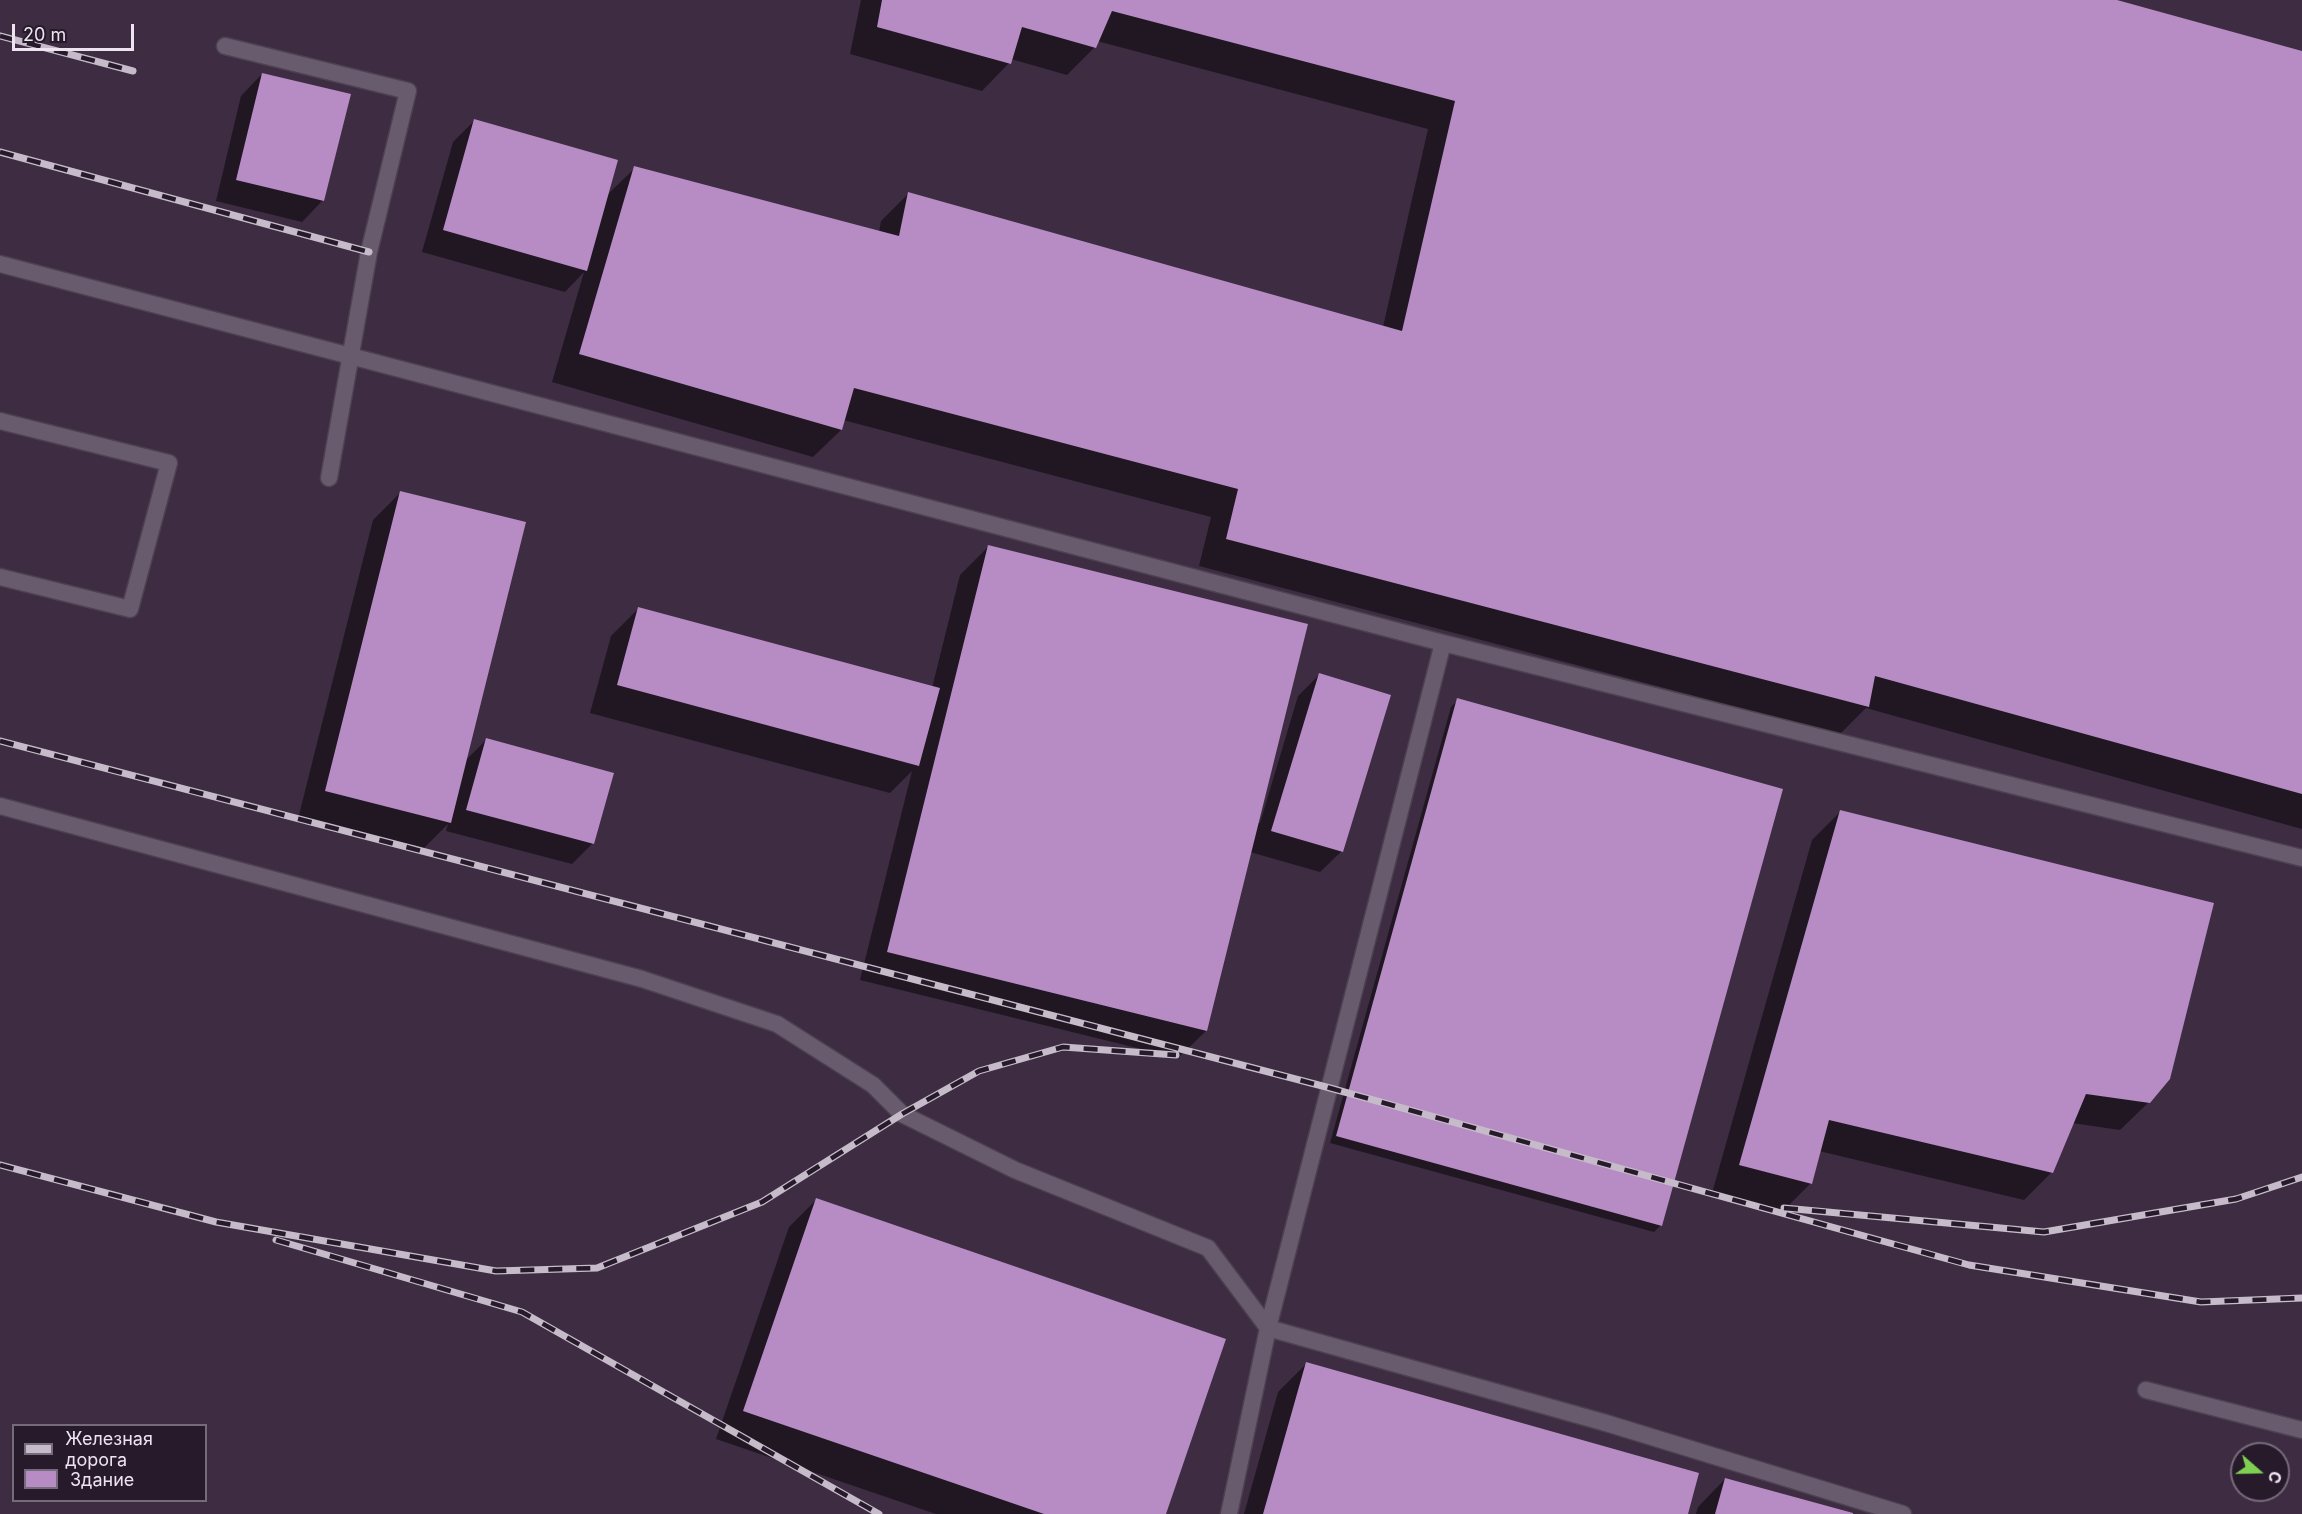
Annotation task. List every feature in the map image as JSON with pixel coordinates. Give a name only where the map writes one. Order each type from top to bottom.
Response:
[{"type":"lane","points":[[225,46],[408,91],[369,252],[329,478]]},
{"type":"lane","points":[[0,264],[1443,644],[2302,858]]},
{"type":"lane","points":[[0,421],[169,463],[130,609],[0,577]]},
{"type":"lane","points":[[1228,1514],[1268,1328],[1443,644]]},
{"type":"lane","points":[[0,806],[642,980],[777,1024],[873,1085],[902,1114],[1016,1170],[1208,1248],[1268,1328],[1595,1420],[1903,1514]]},
{"type":"lane","points":[[2146,1390],[2302,1430]]},
{"type":"shaded area","points":[[0,0],[2302,0],[2302,1514],[0,1514]]},
{"type":"building","points":[[882,0],[2117,0],[2302,51],[2302,794],[1875,676],[1869,707],[1226,539],[1238,489],[854,388],[842,430],[579,354],[634,166],[899,236],[908,192],[1402,331],[1455,101],[1112,11],[1096,48],[1022,27],[1011,64],[877,27]]},
{"type":"building","points":[[262,73],[351,94],[324,201],[236,180]]},
{"type":"building","points":[[474,119],[618,160],[587,271],[443,230]]},
{"type":"building","points":[[400,491],[526,522],[451,823],[325,791]]},
{"type":"building","points":[[988,545],[1308,624],[1207,1031],[887,952]]},
{"type":"building","points":[[638,607],[940,688],[919,766],[617,685]]},
{"type":"building","points":[[1319,673],[1391,695],[1343,852],[1271,831]]},
{"type":"building","points":[[1457,698],[1783,789],[1662,1226],[1336,1136]]},
{"type":"building","points":[[486,738],[614,773],[594,844],[466,810]]},
{"type":"building","points":[[1840,810],[2214,903],[2170,1079],[2150,1103],[2086,1094],[2053,1173],[1829,1120],[1812,1184],[1739,1165]]},
{"type":"building","points":[[816,1198],[1226,1339],[1166,1514],[1044,1514],[743,1411]]},
{"type":"building","points":[[1306,1362],[1699,1473],[1688,1514],[1263,1514]]},
{"type":"building","points":[[1725,1478],[1853,1513],[1853,1514],[1715,1514]]},
{"type":"railway","points":[[0,36],[133,71]]},
{"type":"railway","points":[[0,152],[369,252]]},
{"type":"railway","points":[[0,741],[1330,1088],[1969,1265],[2201,1302],[2302,1298]]},
{"type":"railway","points":[[0,1165],[216,1222],[496,1271],[597,1268],[762,1202],[902,1114],[979,1071],[1063,1047],[1176,1055]]},
{"type":"railway","points":[[1784,1208],[2044,1232],[2236,1199],[2302,1177]]},
{"type":"railway","points":[[276,1240],[522,1312],[879,1514]]}]
